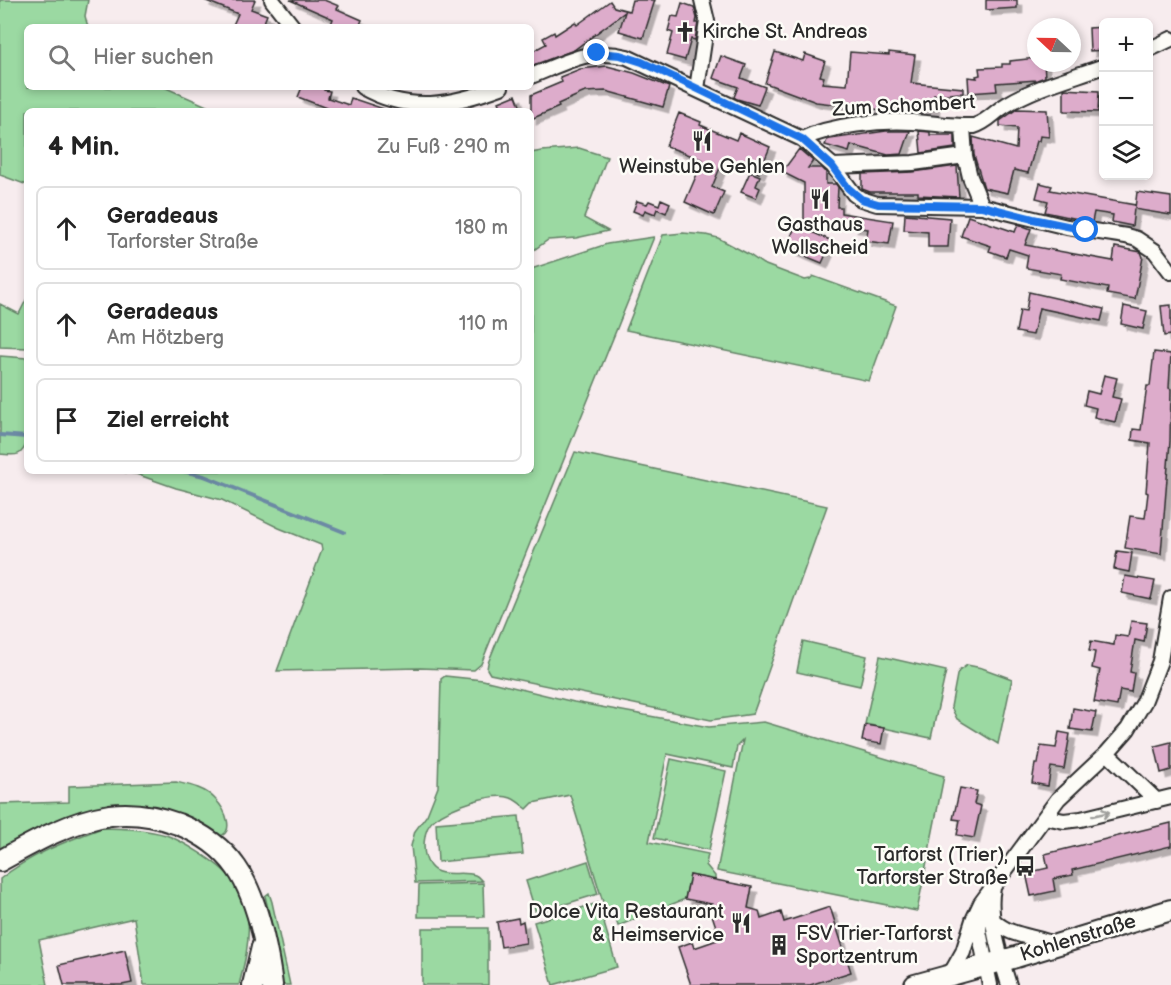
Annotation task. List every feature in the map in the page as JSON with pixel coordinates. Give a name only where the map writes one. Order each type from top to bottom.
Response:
[{"type":"main road","points":[[0,861],[63,830],[95,818],[132,814],[180,825],[205,839],[235,865],[254,899],[268,954],[272,985]]},
{"type":"main road","name":"Kohlenstraße","points":[[915,985],[1171,910]]},
{"type":"main road","points":[[253,985],[263,937]]},
{"type":"street","points":[[272,0],[292,24]]},
{"type":"street","points":[[697,89],[707,21],[702,0]]},
{"type":"street","points":[[1153,48],[1171,39]]},
{"type":"street","points":[[534,74],[580,56],[612,54],[642,62],[797,136],[832,166],[854,194],[869,202],[982,206],[1066,227],[1137,239],[1155,251],[1171,272]]},
{"type":"street","name":"Zum Schombert","points":[[797,136],[855,125],[910,122],[963,127],[984,123],[1004,106],[1033,92],[1099,68]]},
{"type":"street","points":[[368,90],[385,99],[419,104],[441,104],[468,100],[493,90]]},
{"type":"street","points":[[963,127],[964,156],[982,206]]},
{"type":"street","points":[[832,166],[913,163],[964,156]]},
{"type":"street","points":[[950,975],[963,952],[981,903],[1058,799],[1107,753],[1128,729],[1144,702],[1160,661],[1171,598]]},
{"type":"street","points":[[1107,753],[1157,801]]},
{"type":"street","points":[[1045,817],[1064,821],[1082,819],[1171,797]]},
{"type":"street","points":[[990,985],[994,963],[992,911],[994,886]]},
{"type":"street","points":[[981,903],[979,931],[994,963],[1009,985]]},
{"type":"street","points":[[994,921],[1001,928],[1014,934],[1042,938],[1055,945]]},
{"type":"green space","points":[[0,0],[88,0],[85,16],[87,24],[24,24],[24,90],[171,90],[211,108],[24,108],[24,184],[0,175]]},
{"type":"green space","points":[[579,148],[607,157],[584,218],[608,231],[576,238],[548,240],[534,250],[534,152]]},
{"type":"green space","points":[[683,233],[718,238],[763,264],[805,280],[813,276],[896,306],[869,381],[626,330],[663,235]]},
{"type":"green space","points":[[654,237],[481,664],[474,670],[420,668],[277,671],[322,550],[321,545],[279,528],[222,500],[176,488],[136,474],[534,474],[534,268],[607,244]]},
{"type":"green space","points":[[0,304],[19,314],[24,304],[24,348],[0,347]]},
{"type":"green space","points":[[0,356],[24,358],[24,447],[17,454],[0,454]]},
{"type":"green space","points":[[575,452],[827,506],[753,714],[711,720],[490,674],[487,669],[488,663]]},
{"type":"green space","points":[[803,641],[867,656],[860,686],[797,672]]},
{"type":"green space","points":[[880,656],[946,671],[931,738],[865,724]]},
{"type":"green space","points":[[967,665],[1012,679],[998,744],[957,719],[951,707],[957,675]]},
{"type":"green space","points":[[445,676],[483,680],[574,702],[709,727],[764,722],[944,776],[917,911],[717,871],[743,740],[737,746],[733,768],[667,754],[649,842],[708,854],[706,865],[715,876],[715,880],[690,875],[685,899],[618,926],[615,917],[607,915],[570,795],[533,803],[527,809],[511,798],[494,797],[472,802],[442,815],[431,823],[425,835],[425,855],[430,866],[439,872],[475,875],[482,881],[415,883],[411,846],[415,831],[427,815],[438,787],[441,679]]},
{"type":"green space","points":[[671,759],[726,771],[709,850],[654,838]]},
{"type":"green space","points":[[176,782],[202,790],[215,799],[227,821],[227,831],[223,835],[217,837],[139,806],[0,855],[0,804],[69,802],[69,786]]},
{"type":"green space","points":[[519,816],[523,854],[438,862],[436,823]]},
{"type":"green space","points":[[102,828],[134,829],[166,835],[199,852],[228,875],[241,897],[248,921],[245,961],[239,985],[144,985],[134,918],[39,940],[48,985],[0,985],[0,879],[36,856]]},
{"type":"green space","points":[[588,861],[598,894],[536,913],[526,881]]},
{"type":"green space","points":[[483,883],[484,917],[418,917],[419,885]]},
{"type":"green space","points":[[269,893],[290,985],[280,985],[273,930],[265,896]]},
{"type":"green space","points":[[598,903],[617,967],[553,985],[534,922]]},
{"type":"green space","points":[[422,928],[488,928],[488,985],[422,985]]},
{"type":"building","points":[[204,0],[255,0],[251,9],[267,15],[263,24],[233,24],[238,14]]},
{"type":"building","points":[[290,0],[324,0],[339,6],[337,9],[362,20],[360,24],[331,24],[333,19]]},
{"type":"building","points":[[632,0],[655,0],[643,38],[619,31],[625,12],[574,50],[534,65],[534,50],[546,44],[543,38],[554,32],[555,35],[575,22],[577,25],[610,1],[614,7],[629,11]]},
{"type":"building","points":[[986,0],[1017,0],[1017,8],[986,10]]},
{"type":"building","name":"Kirche St. Andreas","points":[[682,3],[694,7],[696,23],[698,23],[695,40],[691,39],[685,60],[667,55],[673,33],[668,31],[672,16],[678,17]]},
{"type":"building","points":[[1099,27],[1099,50],[1090,51],[1089,28]]},
{"type":"building","points":[[775,52],[803,61],[805,54],[825,61],[820,76],[824,77],[822,83],[847,85],[850,52],[915,55],[911,83],[963,88],[963,93],[934,95],[934,110],[883,104],[882,110],[816,102],[765,83]]},
{"type":"building","points":[[721,56],[746,65],[741,78],[765,87],[758,105],[737,99],[734,97],[738,87],[713,78]]},
{"type":"building","points":[[1027,59],[1027,72],[1045,72],[1045,77],[1037,80],[996,83],[997,91],[969,93],[968,77],[977,78],[976,76],[980,75],[979,68],[1002,67],[1002,64],[1010,64],[1010,61]]},
{"type":"building","points":[[607,66],[634,73],[669,87],[663,107],[606,91],[585,92],[534,118],[531,95],[562,82],[560,77],[580,69]]},
{"type":"building","points":[[1064,89],[1099,91],[1098,112],[1064,111]]},
{"type":"building","points":[[301,90],[324,90],[330,91],[328,98],[349,105],[351,98],[381,108],[326,108],[298,97]]},
{"type":"building","points":[[516,95],[521,108],[502,108],[499,102]]},
{"type":"building","points":[[1017,109],[1047,110],[1049,137],[1040,136],[1037,141],[1028,173],[1014,170],[1008,193],[984,188],[974,155],[973,137],[1016,149],[1017,128],[1000,126],[1000,121]]},
{"type":"building","points":[[679,113],[701,122],[700,125],[736,140],[739,133],[770,147],[759,173],[724,158],[712,187],[724,192],[714,215],[685,202],[703,160],[666,146]]},
{"type":"building","points":[[886,131],[910,131],[902,154],[888,155],[851,145],[849,152],[825,145],[830,139]]},
{"type":"building","points":[[919,131],[930,132],[930,135],[955,135],[955,148],[921,153]]},
{"type":"building","points":[[799,149],[813,161],[808,168],[822,168],[826,172],[826,184],[836,184],[838,187],[837,207],[841,207],[841,213],[893,221],[889,244],[866,241],[868,229],[852,227],[853,222],[804,222],[804,183],[782,172]]},
{"type":"building","points":[[957,166],[959,197],[918,195],[918,192],[870,192],[862,189],[862,174],[913,172]]},
{"type":"building","points":[[750,172],[760,176],[756,186],[760,188],[756,198],[741,192]]},
{"type":"building","points":[[1040,183],[1052,186],[1050,190],[1135,205],[1135,208],[1137,192],[1171,197],[1171,215],[1134,209],[1132,226],[1112,222],[1113,215],[1094,212],[1092,222],[1045,212],[1048,201],[1036,198]]},
{"type":"building","points":[[661,199],[670,203],[666,213],[657,209],[655,214],[645,210],[643,215],[633,211],[637,201],[647,204],[649,201],[659,205]]},
{"type":"building","points":[[905,214],[950,218],[948,247],[928,247],[928,232],[904,230]]},
{"type":"building","points":[[968,216],[1015,232],[1018,224],[1031,229],[1025,245],[1113,261],[1115,247],[1141,252],[1143,257],[1135,299],[1107,294],[1108,288],[1060,279],[1061,274],[1026,268],[1028,255],[1009,249],[1006,257],[989,251],[991,246],[961,236]]},
{"type":"building","points":[[796,225],[832,241],[822,263],[786,248]]},
{"type":"building","points":[[1029,292],[1104,309],[1101,321],[1039,308],[1033,335],[1016,332],[1020,310],[1026,311]]},
{"type":"building","points":[[1171,305],[1171,335],[1164,336],[1161,306]]},
{"type":"building","points":[[1124,306],[1147,311],[1143,329],[1121,324]]},
{"type":"building","points":[[1154,352],[1171,354],[1170,441],[1161,554],[1125,548],[1130,516],[1145,518],[1150,443],[1132,440],[1133,429],[1141,430]]},
{"type":"building","points":[[1104,375],[1117,378],[1112,397],[1121,399],[1115,422],[1094,417],[1096,408],[1084,405],[1087,391],[1099,394]]},
{"type":"building","points":[[1117,551],[1132,553],[1129,572],[1114,569]]},
{"type":"building","points":[[1125,576],[1155,581],[1151,599],[1122,593]]},
{"type":"building","points":[[1131,621],[1147,623],[1144,642],[1135,640],[1130,672],[1134,673],[1131,692],[1120,690],[1117,706],[1094,702],[1100,670],[1092,668],[1095,652],[1089,651],[1091,641],[1114,645],[1115,635],[1128,637]]},
{"type":"building","points":[[1073,708],[1096,712],[1092,732],[1070,729]]},
{"type":"building","points":[[865,725],[884,728],[881,744],[862,741]]},
{"type":"building","points":[[1059,732],[1070,734],[1064,769],[1051,767],[1048,786],[1032,783],[1041,746],[1056,748]]},
{"type":"building","points":[[1171,742],[1171,770],[1161,773],[1155,746]]},
{"type":"building","points":[[960,788],[977,791],[974,804],[981,806],[974,838],[957,835],[960,820],[953,819]]},
{"type":"building","points":[[1171,823],[1171,846],[1072,870],[1073,875],[1053,879],[1055,891],[1031,896],[1026,873],[1048,868],[1045,854]]},
{"type":"building","name":"FSV Trier-Tarforst Sportzentrum","points":[[690,875],[752,887],[748,908],[759,911],[761,919],[781,912],[784,922],[830,907],[851,972],[810,985],[691,985],[678,947],[692,942],[694,948],[720,939],[711,912],[712,904],[685,899]]},
{"type":"building","points":[[518,918],[519,923],[523,921],[526,943],[501,947],[497,922]]},
{"type":"building","points":[[125,950],[132,983],[64,985],[59,965]]},
{"type":"waterway","points":[[0,435],[24,437]]},
{"type":"waterway","points":[[196,474],[344,532]]},
{"type":"place","name":"Kirche St. Andreas","points":[[685,32]]},
{"type":"place","name":"Weinstube Gehlen","points":[[702,141]]},
{"type":"place","name":"Gasthaus Wollscheid","points":[[820,199]]},
{"type":"place","name":"Tarforst (Trier), Tarforster Straße","points":[[1025,866]]},
{"type":"place","name":"Dolce Vita Restaurant & Heimservice","points":[[741,923]]},
{"type":"place","name":"FSV Trier-Tarforst Sportzentrum","points":[[779,945]]},
{"type":"route","points":[[597,53],[620,55],[642,62],[802,139],[832,166],[854,194],[869,202],[982,206],[1086,230]]}]
